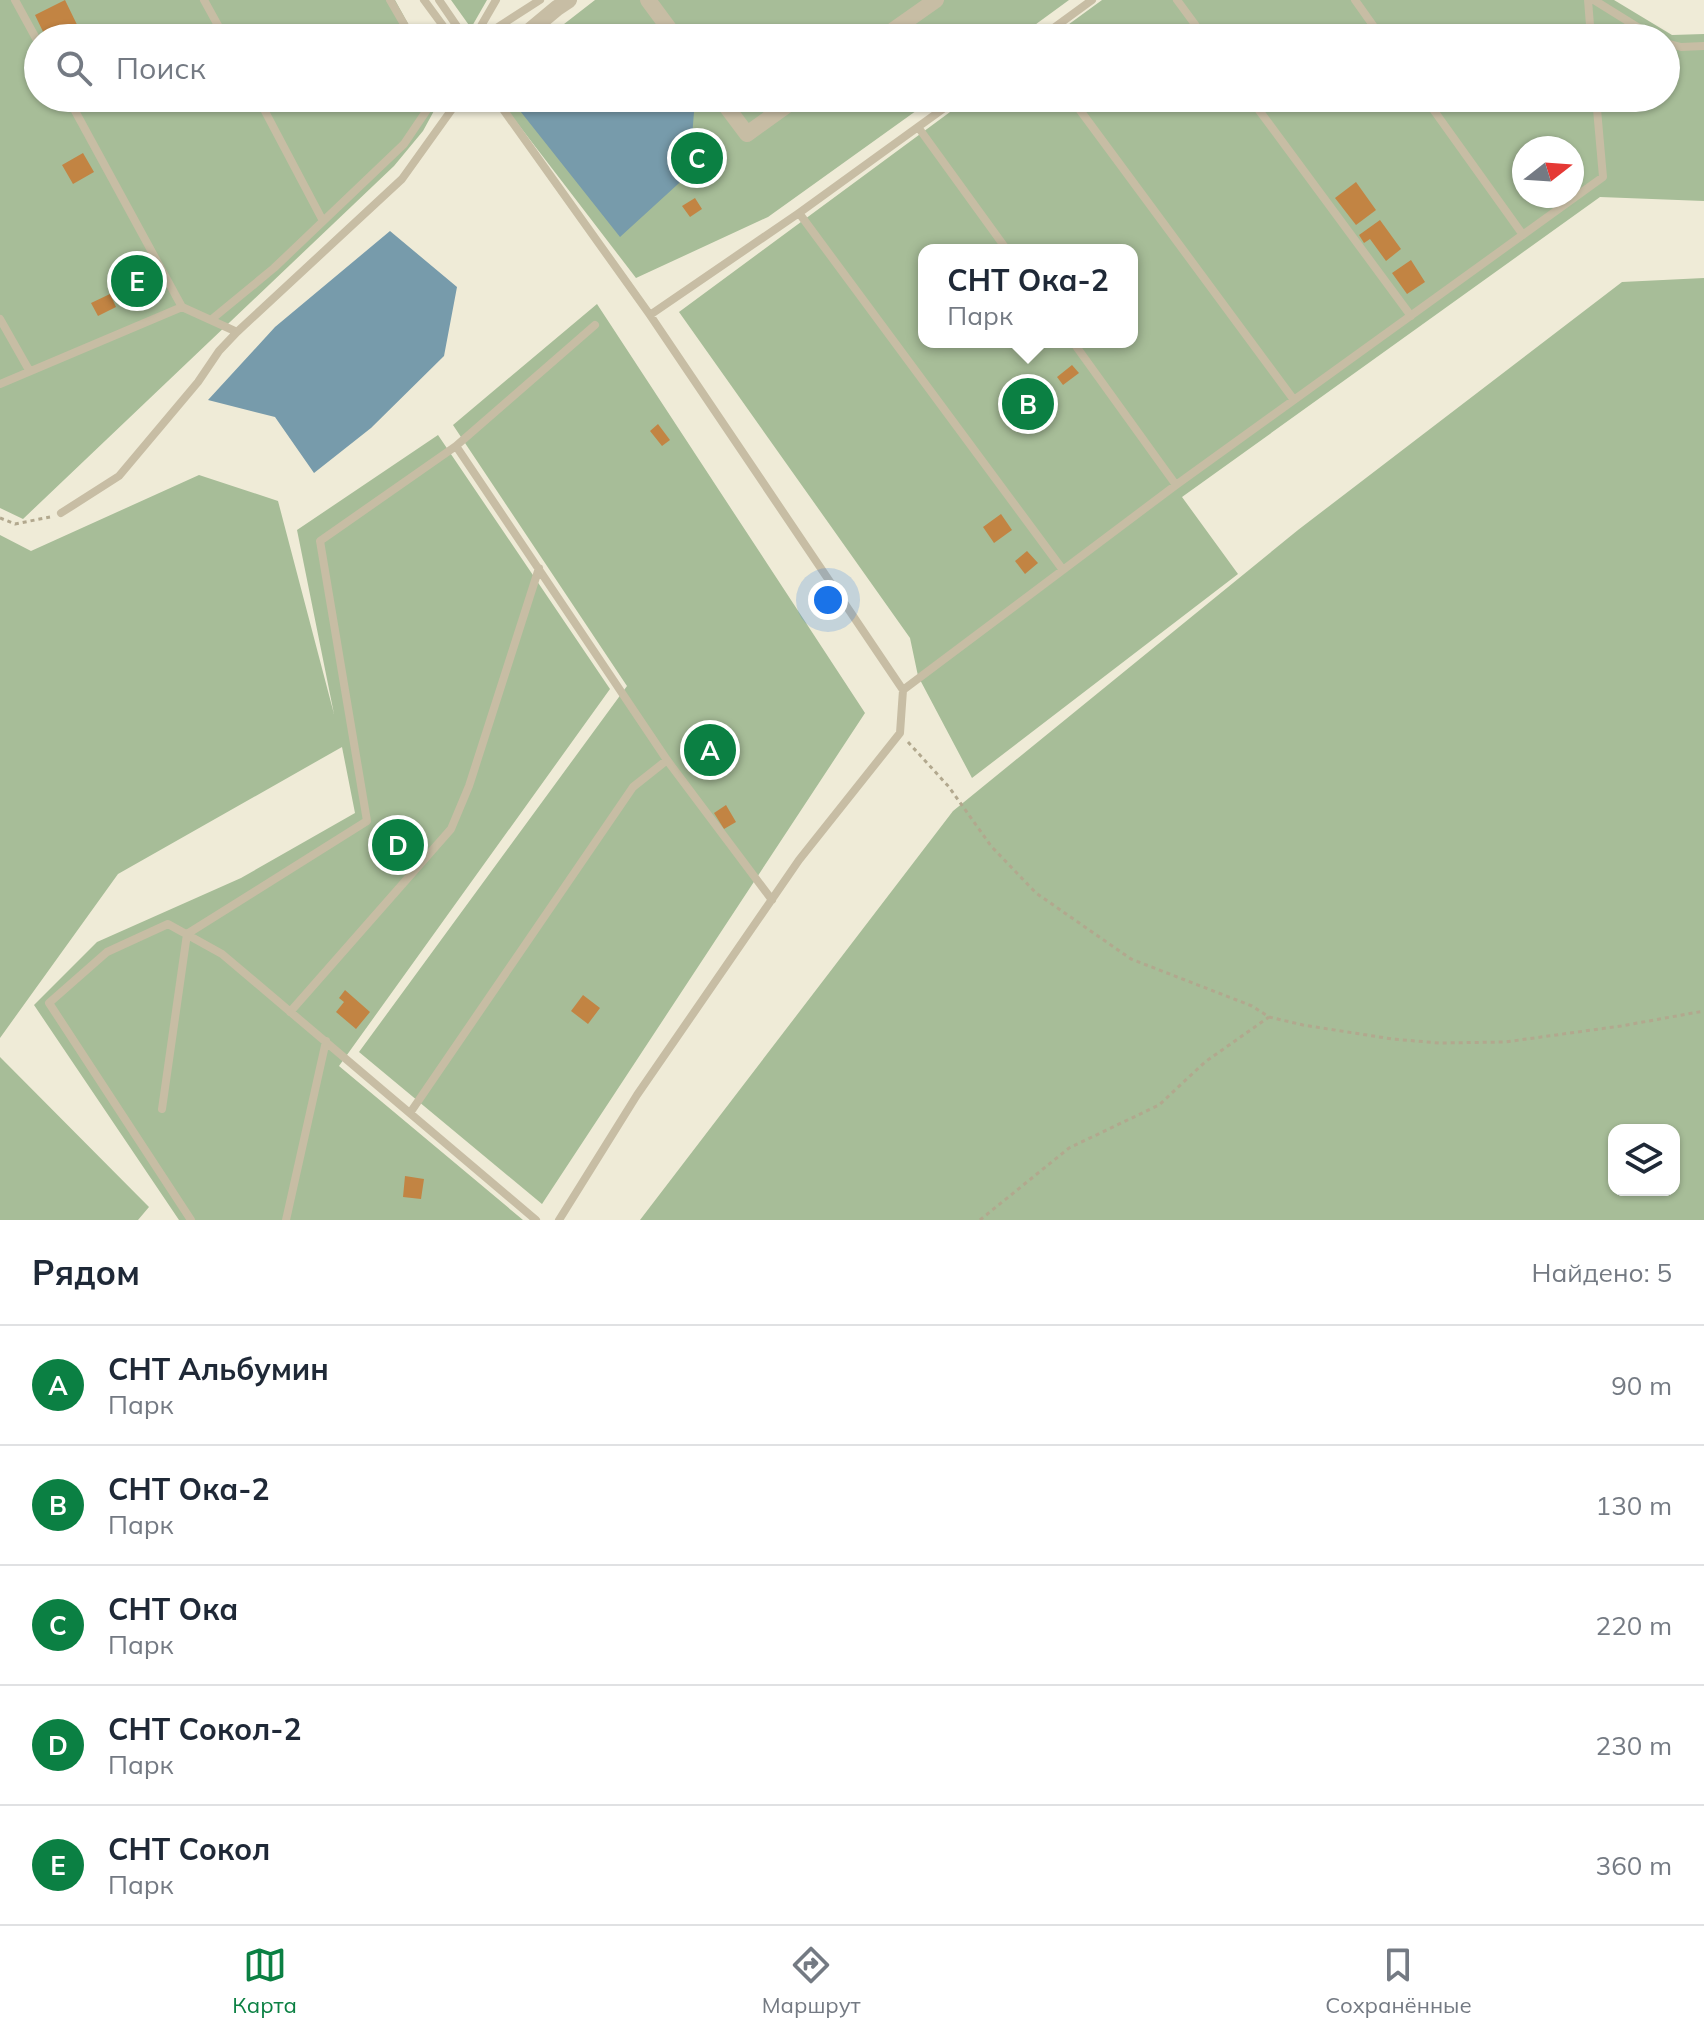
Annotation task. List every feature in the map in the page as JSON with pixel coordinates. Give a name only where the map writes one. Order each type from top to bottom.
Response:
[{"type":"street","points":[[538,24],[569,0]]},
{"type":"street","points":[[648,0],[666,24]]},
{"type":"street","points":[[902,24],[936,0]]},
{"type":"street","points":[[730,112],[747,134],[778,112]]},
{"type":"lane","points":[[15,0],[28,24]]},
{"type":"lane","points":[[204,0],[217,24]]},
{"type":"lane","points":[[390,0],[404,24]]},
{"type":"lane","points":[[424,0],[442,24]]},
{"type":"lane","points":[[439,0],[455,24]]},
{"type":"lane","points":[[482,24],[496,0]]},
{"type":"lane","points":[[503,24],[540,0]]},
{"type":"lane","points":[[1059,24],[1092,0]]},
{"type":"lane","points":[[1177,0],[1195,24]]},
{"type":"lane","points":[[1355,0],[1372,24]]},
{"type":"lane","points":[[1588,0],[1590,24]]},
{"type":"lane","points":[[1594,0],[1633,24]]},
{"type":"lane","points":[[1680,47],[1704,46]]},
{"type":"lane","points":[[76,112],[182,307],[237,332]]},
{"type":"lane","points":[[265,112],[323,221]]},
{"type":"lane","points":[[212,319],[274,268],[404,144],[426,112]]},
{"type":"lane","points":[[61,513],[119,476],[198,382],[219,351],[402,179],[450,112]]},
{"type":"lane","points":[[505,112],[650,315],[903,690],[900,733],[799,860],[637,1095],[559,1220]]},
{"type":"lane","points":[[650,315],[939,112]]},
{"type":"lane","points":[[1081,112],[1294,400]]},
{"type":"lane","points":[[1260,112],[1411,316]]},
{"type":"lane","points":[[1435,112],[1523,235]]},
{"type":"lane","points":[[903,690],[1176,485],[1603,177],[1597,112]]},
{"type":"lane","points":[[918,127],[1003,244]]},
{"type":"lane","points":[[799,213],[1063,570]]},
{"type":"lane","points":[[0,384],[182,307]]},
{"type":"lane","points":[[0,319],[29,370]]},
{"type":"lane","points":[[162,1109],[187,934],[367,821],[320,541],[456,446],[595,325]]},
{"type":"lane","points":[[1077,348],[1176,485]]},
{"type":"lane","points":[[456,446],[667,760],[772,900]]},
{"type":"lane","points":[[290,1012],[451,829],[469,786],[539,568]]},
{"type":"lane","points":[[410,1113],[633,787],[667,760]]},
{"type":"lane","points":[[191,1220],[49,1003],[107,952],[168,924],[222,954],[536,1220]]},
{"type":"lane","points":[[286,1220],[326,1041]]},
{"type":"path","points":[[0,518],[15,524],[61,513]]},
{"type":"path","points":[[900,733],[949,787],[991,846],[1036,893],[1131,959],[1252,1006],[1269,1017],[1332,1030],[1439,1043],[1505,1042],[1704,1011]]},
{"type":"path","points":[[980,1220],[1069,1148],[1159,1105],[1205,1062],[1269,1017]]},
{"type":"green space","points":[[0,0],[395,0],[408,24],[24,24],[24,112],[433,112],[423,131],[394,166],[23,519],[0,508]]},
{"type":"green space","points":[[451,0],[487,0],[473,24],[468,24]]},
{"type":"green space","points":[[595,0],[1069,0],[1036,24],[564,24]]},
{"type":"green space","points":[[1102,0],[1614,0],[1654,24],[1069,24]]},
{"type":"green space","points":[[1704,34],[1704,201],[1600,197],[1182,497],[1238,574],[972,778],[918,676],[910,638],[679,312],[950,112],[1680,112],[1680,35]]},
{"type":"green space","points":[[509,112],[914,112],[768,217],[636,278]]},
{"type":"green space","points":[[1704,278],[1704,1220],[640,1220],[953,811],[1298,530],[1622,282]]},
{"type":"green space","points":[[597,304],[865,713],[542,1204],[359,1052],[627,686],[453,425]]},
{"type":"green space","points":[[438,435],[610,689],[339,1066],[523,1220],[179,1220],[34,1005],[97,942],[241,878],[355,813],[342,747],[118,874],[0,1038],[0,535],[31,551],[199,475],[278,501],[334,714],[297,530]]},
{"type":"green space","points":[[0,1057],[149,1207],[138,1220],[0,1220]]},
{"type":"water","points":[[521,112],[694,112],[689,174],[620,237]]},
{"type":"water","points":[[390,231],[457,287],[444,356],[371,428],[314,473],[275,417],[208,400],[275,327]]},
{"type":"building","points":[[65,0],[77,24],[39,24],[35,15]]},
{"type":"building","points":[[83,153],[94,172],[73,184],[62,165]]},
{"type":"building","points":[[1356,182],[1376,210],[1356,225],[1335,198]]},
{"type":"building","points":[[695,198],[702,209],[690,217],[682,206]]},
{"type":"building","points":[[1380,220],[1401,249],[1386,261],[1370,239],[1364,243],[1359,235]]},
{"type":"building","points":[[1411,260],[1425,282],[1407,294],[1392,273]]},
{"type":"building","points":[[110,294],[116,307],[98,316],[91,303]]},
{"type":"building","points":[[1072,365],[1079,373],[1063,385],[1057,377]]},
{"type":"building","points":[[658,424],[670,440],[662,446],[650,431]]},
{"type":"building","points":[[1001,514],[1012,530],[994,543],[983,527]]},
{"type":"building","points":[[1027,551],[1038,563],[1025,574],[1015,561]]},
{"type":"building","points":[[726,805],[736,822],[724,829],[714,813]]},
{"type":"building","points":[[345,990],[370,1012],[356,1029],[336,1012],[344,1002],[339,998]]},
{"type":"building","points":[[583,995],[600,1008],[588,1024],[571,1011]]},
{"type":"building","points":[[405,1176],[424,1179],[421,1199],[403,1197]]},
{"type":"place","name":"СНТ Ока","points":[[697,158]]},
{"type":"place","name":"СНТ Сокол","points":[[137,281]]},
{"type":"place","name":"СНТ Ока-2","points":[[1028,404]]},
{"type":"place","name":"СНТ Альбумин","points":[[710,750]]},
{"type":"place","name":"СНТ Сокол-2","points":[[398,845]]}]
